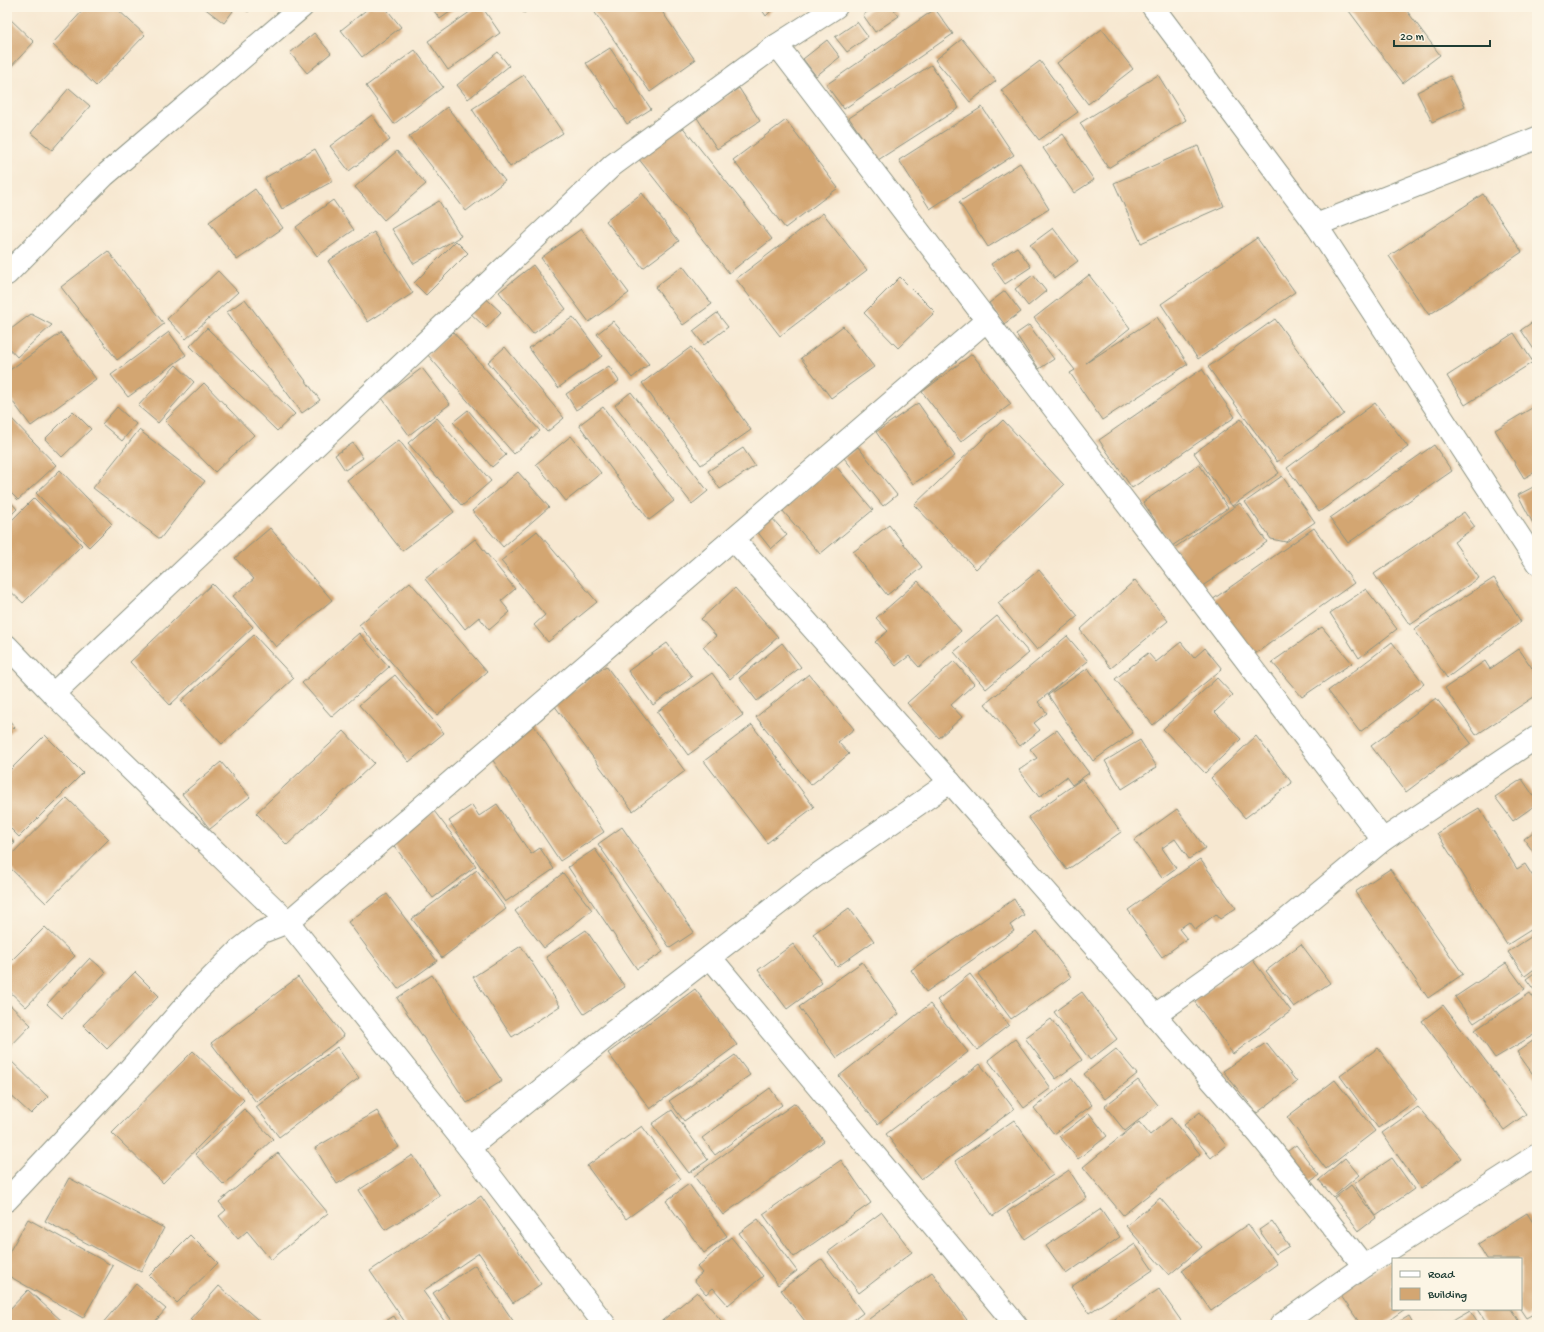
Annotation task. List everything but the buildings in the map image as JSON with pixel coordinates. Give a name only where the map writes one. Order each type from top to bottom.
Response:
[{"type":"street","points":[[7,274],[104,176],[302,7]]},
{"type":"street","points":[[53,694],[612,165],[777,45],[836,7]]},
{"type":"street","points":[[1153,7],[1316,225],[1537,563]]},
{"type":"street","points":[[777,45],[1383,840]]},
{"type":"street","points":[[1316,225],[1537,138]]},
{"type":"street","points":[[7,1200],[127,1072],[198,991],[239,950],[262,932],[288,922],[987,320]]},
{"type":"street","points":[[733,539],[950,782],[1258,1133],[1364,1266]]},
{"type":"street","points":[[7,646],[53,694],[288,922],[469,1148],[605,1325]]},
{"type":"street","points":[[1154,1016],[1268,935],[1383,840],[1537,737]]},
{"type":"street","points":[[469,1148],[610,1034],[804,884],[950,782]]},
{"type":"street","points":[[710,957],[1016,1325]]},
{"type":"street","points":[[1281,1325],[1364,1266],[1536,1157]]}]
